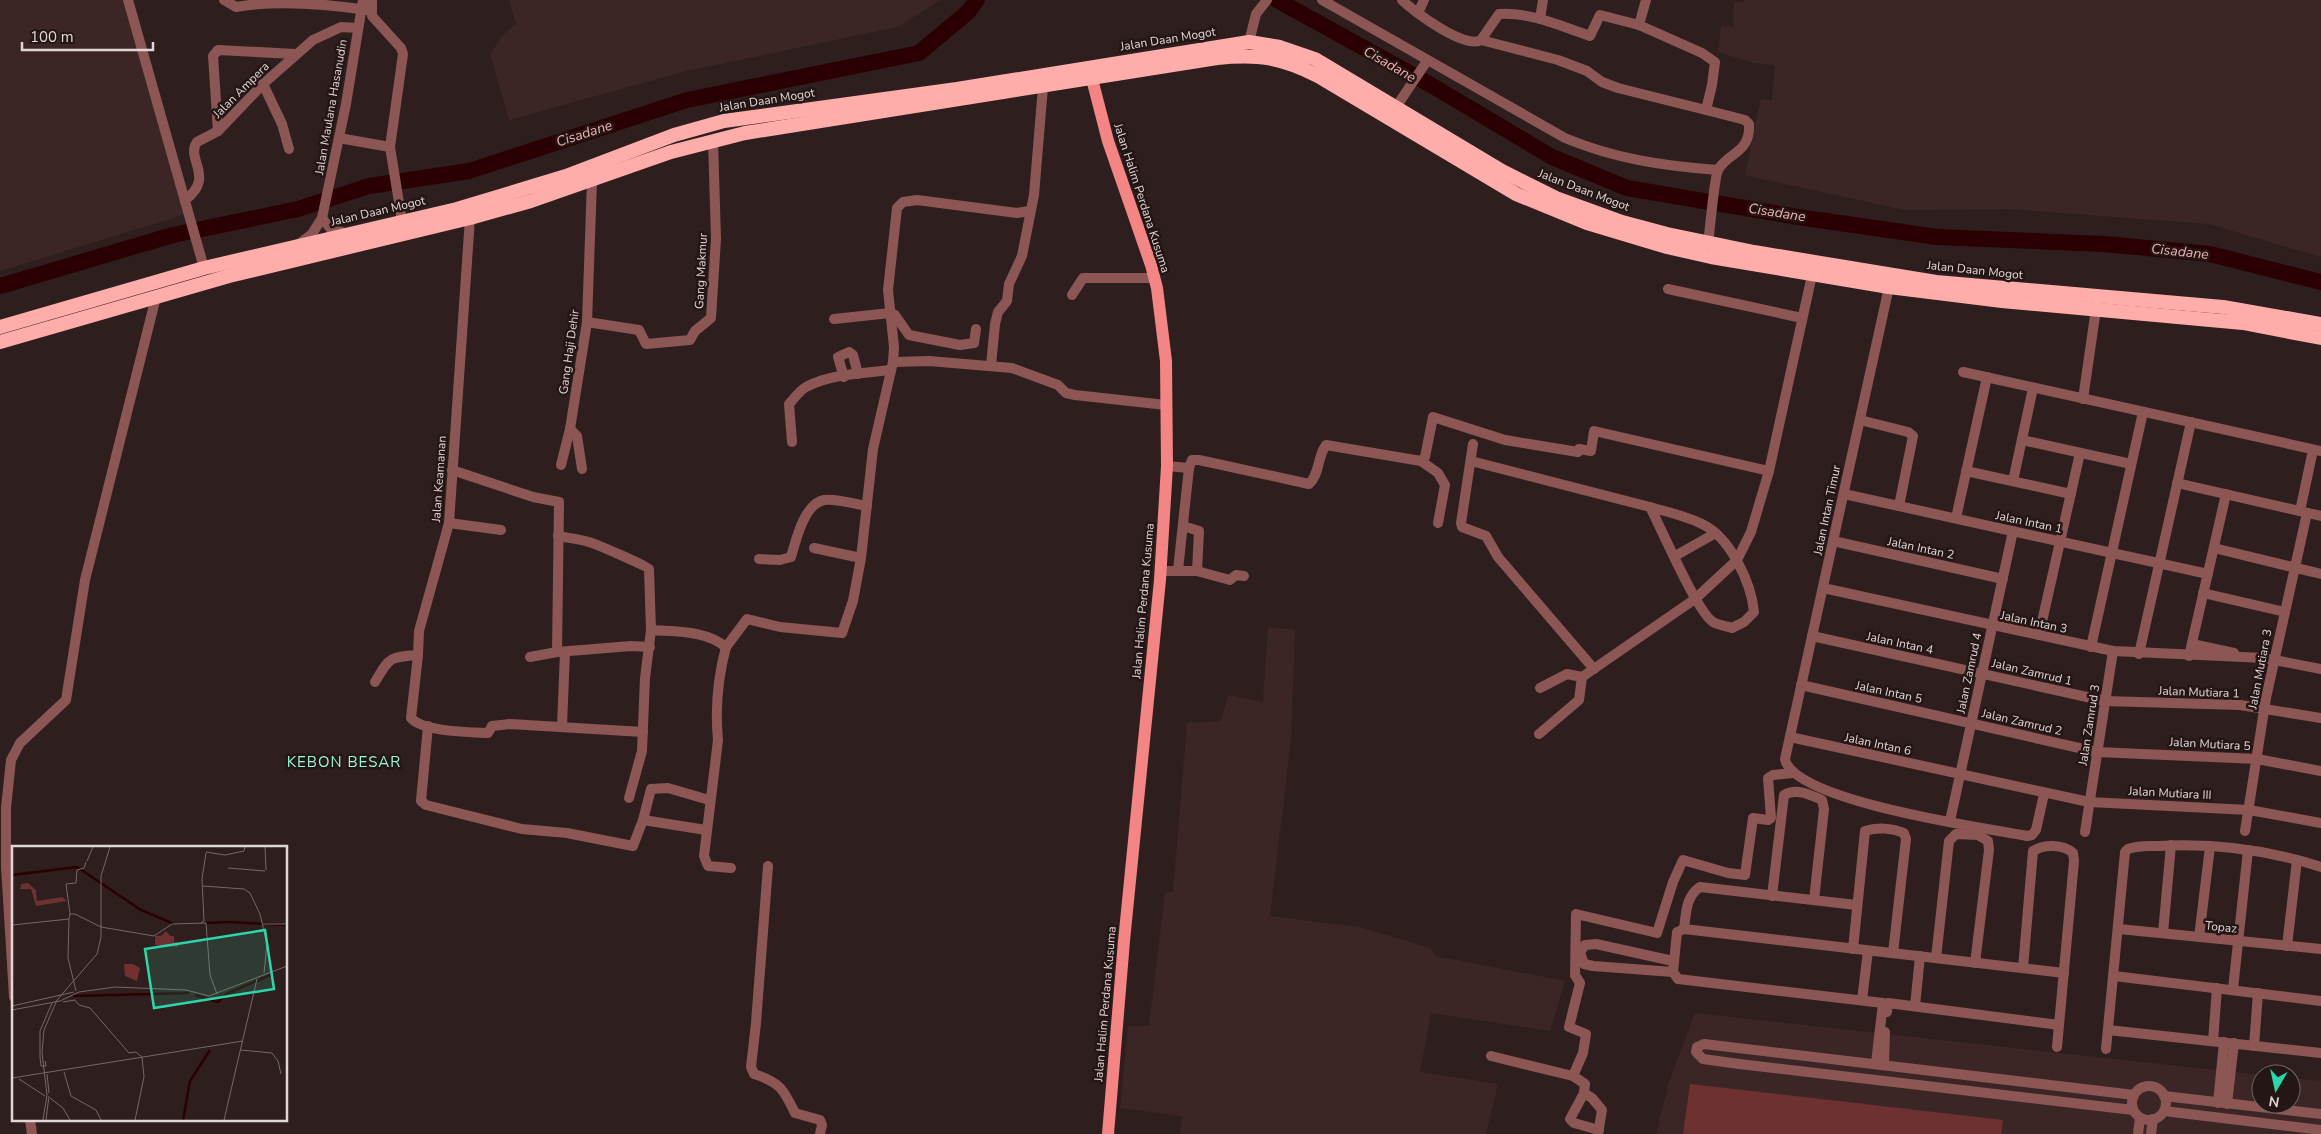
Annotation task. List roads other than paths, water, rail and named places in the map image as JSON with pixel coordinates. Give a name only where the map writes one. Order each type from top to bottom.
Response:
[{"type":"highway","name":"Jalan Daan Mogot","points":[[0,327],[204,268],[347,234],[401,215],[535,186],[674,135],[747,116],[957,89],[1249,42],[1280,46],[1315,59],[1400,102],[1519,188],[1556,198],[1622,222],[1936,282],[2223,307],[2321,324]]},
{"type":"highway","name":"Jalan Daan Mogot","points":[[0,342],[250,271],[470,218],[531,201],[671,152],[713,140],[750,132],[1218,58],[1258,56],[1273,57],[1318,76],[1519,188],[1595,226],[1667,247],[1812,275],[1953,296],[2243,323],[2321,338]]},
{"type":"highway","points":[[747,116],[750,132]]},
{"type":"main road","name":"Jalan Halim Perdana Kusuma","points":[[1092,79],[1108,141],[1154,278],[1166,361],[1167,466],[1161,571],[1124,941],[1108,1134]]},
{"type":"street","points":[[128,0],[204,268]]},
{"type":"street","points":[[224,0],[236,7],[255,2],[367,5],[372,16],[401,48],[404,61],[388,150],[401,215]]},
{"type":"street","points":[[1249,42],[1256,14],[1268,0]]},
{"type":"street","points":[[1322,0],[1426,64],[1539,125],[1595,151],[1664,166],[1717,174]]},
{"type":"street","points":[[1402,0],[1418,13],[1453,35],[1470,42],[1481,40],[1558,60],[1587,71],[1602,82],[1618,88],[1745,120],[1749,124],[1749,133],[1745,142],[1717,174],[1709,239]]},
{"type":"street","points":[[1418,13],[1424,0]]},
{"type":"street","points":[[1540,19],[1544,0]]},
{"type":"street","points":[[1639,25],[1646,0]]},
{"type":"street","name":"Jalan Maulana Hasanudin","points":[[299,244],[312,234],[323,216],[336,152],[342,139],[358,28],[367,5]]},
{"type":"street","points":[[1481,40],[1499,14],[1510,14],[1554,22],[1590,36],[1600,15],[1639,25],[1702,53],[1714,62],[1712,85],[1706,110]]},
{"type":"street","name":"Jalan Ampera","points":[[186,202],[196,192],[199,183],[195,145],[218,131],[263,84],[313,40],[341,27],[358,28]]},
{"type":"street","points":[[218,131],[213,56],[215,52],[218,50],[295,54]]},
{"type":"street","points":[[1400,102],[1426,64]]},
{"type":"street","points":[[263,84],[282,124],[289,149]]},
{"type":"street","points":[[991,365],[998,312],[1007,301],[1009,284],[1022,256],[1029,211],[1034,195],[1043,87]]},
{"type":"street","points":[[342,139],[388,150]]},
{"type":"street","name":"Gang Makmur","points":[[587,322],[640,330],[646,344],[690,340],[695,330],[711,318],[716,238],[713,140]]},
{"type":"street","name":"Gang Haji Dehir","points":[[561,465],[570,429],[587,322],[592,181]]},
{"type":"street","points":[[731,868],[708,866],[704,856],[718,740],[716,721],[720,669],[726,646],[747,619],[780,627],[842,633],[854,601],[861,558],[873,449],[892,366],[894,347],[888,290],[895,217],[898,208],[903,202],[917,200],[1017,214],[1029,211]]},
{"type":"street","points":[[323,216],[330,228],[347,234]]},
{"type":"street","name":"Jalan Keamanan","points":[[428,726],[415,723],[411,718],[418,655],[418,631],[449,523],[470,218]]},
{"type":"street","points":[[1540,688],[1567,674],[1582,677],[1695,599],[1737,560],[1751,532],[1769,472],[1812,275]]},
{"type":"street","points":[[1072,295],[1083,278],[1154,278]]},
{"type":"street","name":"Jalan Intan Timur","points":[[1790,737],[1889,287]]},
{"type":"street","points":[[1668,289],[1802,318]]},
{"type":"street","points":[[12,964],[6,866],[6,808],[11,760],[20,743],[66,700],[85,580],[156,297]]},
{"type":"street","points":[[2083,399],[2096,309]]},
{"type":"street","points":[[834,318],[890,313],[895,316],[909,335],[960,345],[974,343],[976,329]]},
{"type":"street","points":[[844,377],[838,356],[849,352],[853,355],[858,374]]},
{"type":"street","points":[[792,442],[789,404],[804,388],[892,366],[929,361],[1012,368],[1058,385],[1066,393],[1166,405]]},
{"type":"street","points":[[1964,372],[2317,450]]},
{"type":"street","points":[[1956,518],[1987,377]]},
{"type":"street","points":[[2013,482],[2033,388]]},
{"type":"street","points":[[2091,647],[2143,412]]},
{"type":"street","points":[[1421,461],[1425,457],[1433,417],[1505,440],[1578,452],[1579,449],[1591,451],[1594,431],[1769,472]]},
{"type":"street","points":[[1860,420],[1908,432],[1913,436],[1899,506]]},
{"type":"street","points":[[2139,654],[2191,422]]},
{"type":"street","points":[[570,429],[577,436],[582,469]]},
{"type":"street","points":[[2022,440],[2131,464]]},
{"type":"street","points":[[1474,444],[1461,523],[1462,527],[1486,536],[1498,557],[1594,669]]},
{"type":"street","points":[[1178,570],[1189,468],[1192,460],[1309,484],[1314,480],[1321,452],[1326,445],[1421,461],[1438,473],[1445,484],[1438,523]]},
{"type":"street","name":"Jalan Mutiara 3","points":[[2245,831],[2274,660],[2295,568],[2317,450]]},
{"type":"street","points":[[2039,635],[2080,453]]},
{"type":"street","points":[[1471,460],[1650,507],[1702,524],[1714,534],[1737,560],[1752,593],[1754,612],[1744,622],[1732,628],[1712,621],[1695,599],[1650,507]]},
{"type":"street","points":[[1167,466],[1189,468]]},
{"type":"street","points":[[452,470],[533,497],[560,502],[558,536],[562,726]]},
{"type":"street","points":[[1966,471],[2071,494]]},
{"type":"street","points":[[2177,483],[2321,516]]},
{"type":"street","name":"Jalan Intan 1","points":[[1844,494],[2208,574]]},
{"type":"street","points":[[2189,656],[2226,494]]},
{"type":"street","points":[[758,559],[780,560],[791,556],[803,518],[817,502],[825,499],[867,506]]},
{"type":"street","points":[[449,523],[501,530]]},
{"type":"street","points":[[1183,526],[1199,531],[1197,571]]},
{"type":"street","name":"Jalan Zamrud 4","points":[[1950,821],[2013,531]]},
{"type":"street","points":[[1675,556],[1714,534]]},
{"type":"street","points":[[558,536],[590,542],[616,555],[645,564],[649,569],[651,630],[645,678],[644,732],[642,751],[628,798]]},
{"type":"street","name":"Jalan Intan 2","points":[[1833,541],[2003,579]]},
{"type":"street","points":[[814,548],[861,558]]},
{"type":"street","points":[[2214,548],[2321,574]]},
{"type":"street","points":[[1180,554],[1197,555]]},
{"type":"street","points":[[1161,571],[1197,571],[1230,580],[1236,575],[1244,576]]},
{"type":"street","name":"Jalan Intan 3","points":[[1823,588],[2113,651],[2139,654],[2244,658]]},
{"type":"street","points":[[2203,593],[2285,612]]},
{"type":"street","points":[[651,630],[701,634],[714,637],[726,646]]},
{"type":"street","name":"Jalan Intan 4","points":[[1812,636],[1982,674]]},
{"type":"street","points":[[2192,644],[2234,653],[2244,658],[2274,660],[2321,669]]},
{"type":"street","points":[[530,658],[561,652],[650,646]]},
{"type":"street","name":"Jalan Zamrud 3","points":[[2085,832],[2113,651]]},
{"type":"street","points":[[375,682],[388,662],[393,658],[418,655]]},
{"type":"street","name":"Jalan Zamrud 1","points":[[1982,674],[2105,701]]},
{"type":"street","points":[[1539,734],[1579,700],[1582,677]]},
{"type":"street","name":"Jalan Intan 5","points":[[1801,685],[1971,723]]},
{"type":"street","name":"Jalan Mutiara 1","points":[[2105,701],[2265,708],[2321,718]]},
{"type":"street","name":"Jalan Zamrud 2","points":[[1971,723],[2097,752]]},
{"type":"street","points":[[644,732],[562,726],[498,724],[490,728],[488,732],[428,726],[421,801],[426,805],[522,829],[567,833],[633,846],[643,820],[651,789],[668,788],[710,800]]},
{"type":"street","points":[[1790,737],[1785,759],[1786,766],[1793,773],[1853,801],[1950,821],[2032,835],[2044,794]]},
{"type":"street","name":"Jalan Intan 6","points":[[1790,737],[1960,775]]},
{"type":"street","name":"Jalan Mutiara 5","points":[[2097,752],[2256,759],[2321,770]]},
{"type":"street","points":[[1573,1076],[1583,1054],[1586,1034],[1569,1027],[1580,983],[1575,975],[1576,914],[1657,933],[1673,882],[1683,860],[1728,873],[1745,875],[1753,818],[1768,820],[1771,818],[1768,778],[1773,775],[1793,773]]},
{"type":"street","points":[[1960,775],[2089,802]]},
{"type":"street","points":[[1772,896],[1784,795],[1791,791],[1808,794],[1822,800],[1824,810],[1814,900]]},
{"type":"street","name":"Jalan Mutiara III","points":[[2089,802],[2248,810],[2321,823]]},
{"type":"street","points":[[643,820],[706,830]]},
{"type":"street","points":[[1853,949],[1864,831],[1874,828],[1904,833],[1906,839],[1894,954]]},
{"type":"street","points":[[1936,958],[1949,840],[1956,834],[1978,835],[1988,841],[1989,850],[1975,963]]},
{"type":"street","points":[[2163,933],[2171,845]]},
{"type":"street","points":[[2106,1049],[2125,852],[2134,847],[2171,845],[2210,847],[2248,850],[2298,860],[2321,867]]},
{"type":"street","points":[[2023,968],[2033,851],[2041,846],[2068,848],[2073,853],[2074,861],[2057,1047]]},
{"type":"street","points":[[2199,937],[2210,847]]},
{"type":"street","points":[[2233,990],[2248,850]]},
{"type":"street","points":[[2287,946],[2298,860]]},
{"type":"street","points":[[768,866],[751,1067],[754,1074],[769,1078],[784,1090],[795,1114],[820,1120],[822,1125],[820,1134]]},
{"type":"street","points":[[1684,929],[1687,906],[1692,892],[1700,887],[1856,905]]},
{"type":"street","points":[[1880,1064],[1883,1003],[1689,982],[1678,979],[1673,972],[1677,932],[1684,929],[2064,973]]},
{"type":"street","name":"Topaz","points":[[2119,929],[2321,949]]},
{"type":"street","points":[[1673,961],[1596,944],[1585,945],[1580,956],[1584,964],[1593,966],[1673,972]]},
{"type":"street","points":[[1862,1000],[1868,950]]},
{"type":"street","points":[[1915,1006],[1920,956]]},
{"type":"street","points":[[2114,976],[2321,1002]]},
{"type":"street","points":[[2213,1040],[2217,988]]},
{"type":"street","points":[[2254,1046],[2258,993]]},
{"type":"street","points":[[1883,1023],[1888,1003],[2059,1025]]},
{"type":"street","points":[[2108,1030],[2321,1053]]},
{"type":"street","points":[[2223,1103],[2229,1043]]},
{"type":"street","points":[[2154,1120],[2137,1114],[1703,1059],[1696,1052],[1697,1047],[1704,1044],[2134,1095],[2146,1086],[2153,1087],[2164,1096],[2321,1114]]},
{"type":"street","points":[[1491,1056],[1573,1076],[1585,1084],[1584,1093],[1570,1119],[1574,1123],[1599,1132],[1602,1110],[1592,1098],[1584,1093]]},
{"type":"street","points":[[1843,1078],[1844,1060]]},
{"type":"street","points":[[1995,1095],[1998,1078]]},
{"type":"street","points":[[2134,1095],[2138,1134]]},
{"type":"street","points":[[2152,1134],[2154,1120],[2164,1111],[2166,1104],[2164,1096]]},
{"type":"street","points":[[2164,1111],[2321,1130]]},
{"type":"waterway","name":"Cisadane","points":[[0,286],[173,235],[298,209],[369,186],[469,171],[687,100],[919,53],[968,12],[977,0]]},
{"type":"waterway","name":"Cisadane","points":[[1277,0],[1431,85],[1552,157],[1627,188],[1798,217],[1937,237],[2104,244],[2210,254],[2321,282]]},
{"type":"district","name":"KEBON BESAR","points":[[344,762]]}]
